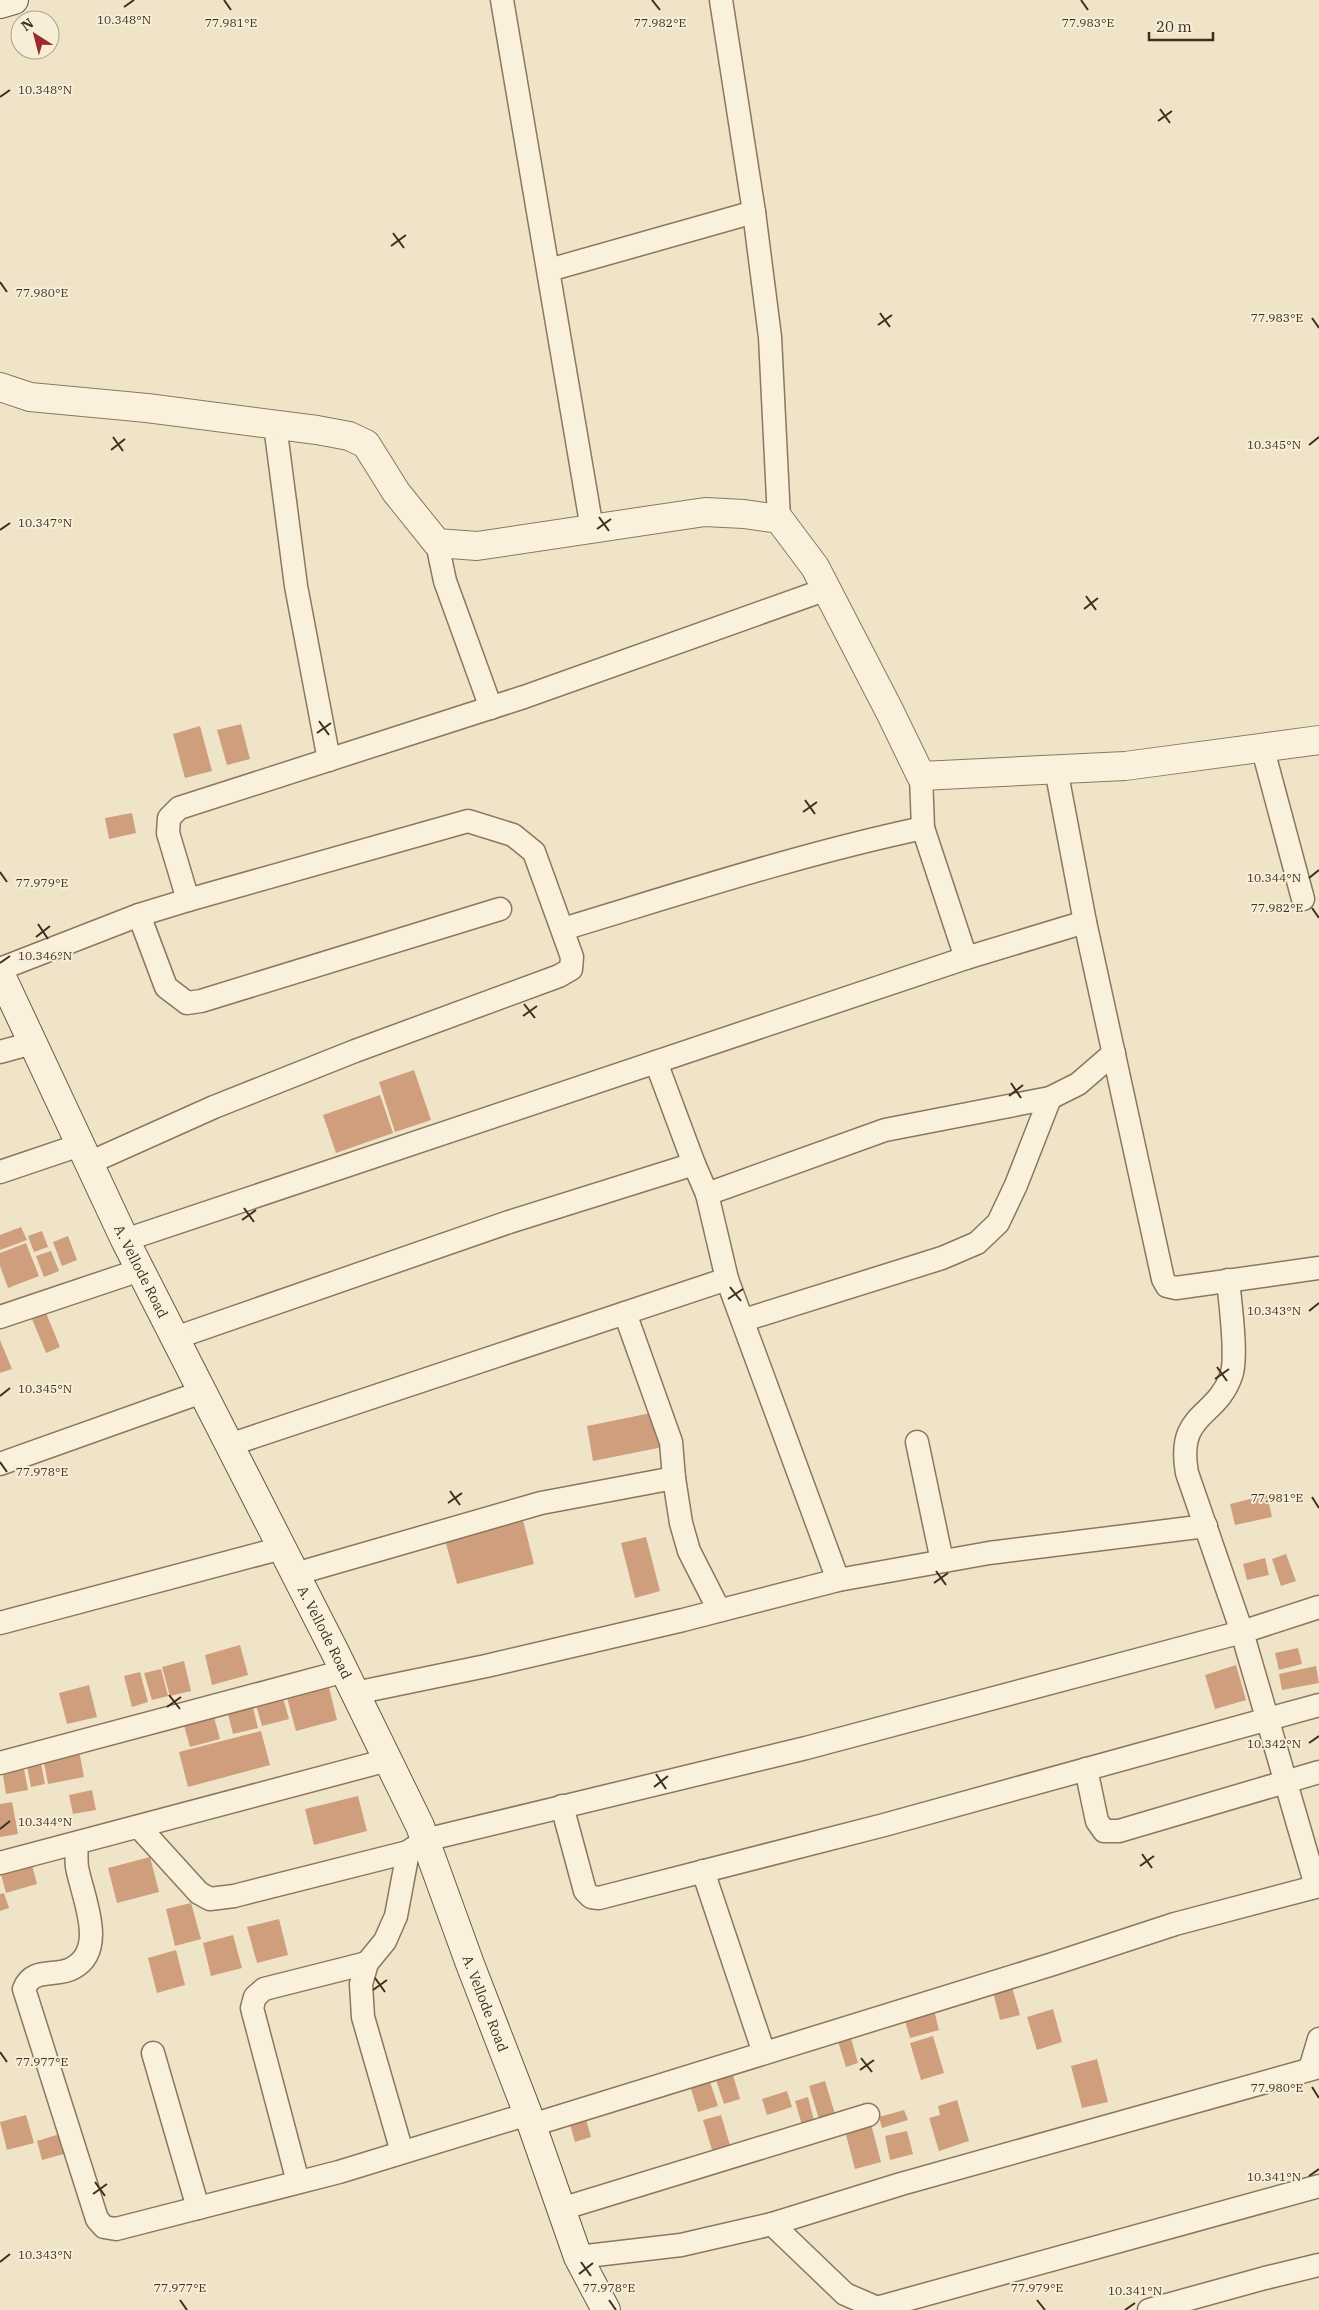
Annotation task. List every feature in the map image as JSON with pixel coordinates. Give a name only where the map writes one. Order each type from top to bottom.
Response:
[{"type":"street","points":[[502,0],[592,529]]},
{"type":"street","points":[[721,0],[754,212],[770,337],[779,519],[815,567],[921,776],[923,828],[966,958]]},
{"type":"street","points":[[549,270],[754,212]]},
{"type":"street","points":[[0,387],[30,397],[147,408],[349,436],[366,444],[396,492],[437,543],[445,581],[491,708]]},
{"type":"street","points":[[276,425],[296,586],[329,760]]},
{"type":"street","points":[[437,543],[476,546],[705,512],[744,514],[779,519]]},
{"type":"street","points":[[188,900],[168,833],[169,818],[179,808],[491,708],[827,589]]},
{"type":"street","points":[[921,776],[1125,766],[1262,746],[1319,740]]},
{"type":"street","points":[[1262,746],[1303,899]]},
{"type":"street","points":[[1056,769],[1085,922],[1163,1279],[1167,1286],[1176,1288],[1319,1268]]},
{"type":"street","points":[[0,1172],[84,1154],[241,1096],[355,1051],[559,976],[571,969],[572,957],[534,852],[514,835],[468,821],[139,915],[1,978]]},
{"type":"street","points":[[563,928],[884,836],[923,828]]},
{"type":"street","points":[[139,915],[166,987],[176,996],[187,1002],[201,1001],[500,909]]},
{"type":"street","points":[[125,1240],[966,958],[1085,922]]},
{"type":"street","name":"A. Vellode Road","points":[[1,978],[125,1240],[388,1760],[416,1846],[530,2119],[578,2257],[606,2310]]},
{"type":"street","points":[[0,1052],[33,1043]]},
{"type":"street","points":[[707,1194],[886,1130],[1050,1098],[1078,1084],[1114,1053]]},
{"type":"street","points":[[656,1062],[707,1194],[727,1279],[744,1320],[838,1580]]},
{"type":"street","points":[[744,1320],[942,1258],[977,1243],[998,1223],[1016,1185],[1050,1098]]},
{"type":"street","points":[[175,1338],[509,1222],[694,1164]]},
{"type":"street","points":[[0,1317],[140,1270]]},
{"type":"street","points":[[230,1445],[727,1279]]},
{"type":"street","points":[[76,1844],[77,1868],[88,1909],[91,1941],[88,1952],[77,1966],[70,1970],[33,1976],[27,1981],[24,1989],[97,2219],[104,2226],[116,2229],[298,2182],[764,2054],[1175,1924],[1318,1886],[1242,1632],[1188,1473],[1185,1446],[1191,1428],[1220,1395],[1232,1376],[1233,1344],[1228,1280]]},
{"type":"street","points":[[625,1313],[671,1442],[681,1523],[689,1551],[719,1610]]},
{"type":"street","points":[[0,1464],[202,1392]]},
{"type":"street","points":[[917,1442],[942,1561]]},
{"type":"street","points":[[295,1574],[541,1503],[674,1478]]},
{"type":"street","points":[[0,1763],[350,1682],[486,1666],[838,1580],[990,1553],[1206,1526]]},
{"type":"street","points":[[0,1623],[282,1548]]},
{"type":"street","points":[[139,1827],[199,1893],[210,1899],[234,1896],[562,1806],[806,1748],[1242,1632],[1319,1607]]},
{"type":"street","points":[[562,1806],[585,1891],[591,1897],[599,1898],[884,1825],[1319,1705]]},
{"type":"street","points":[[0,1863],[388,1760]]},
{"type":"street","points":[[1086,1768],[1097,1821],[1104,1831],[1119,1831],[1319,1772]]},
{"type":"street","points":[[402,2152],[363,2017],[361,1984],[367,1964],[385,1941],[396,1916],[416,1846]]},
{"type":"street","points":[[703,1871],[764,2054]]},
{"type":"street","points":[[298,2182],[252,2008],[255,1996],[264,1989],[367,1964]]},
{"type":"street","points":[[578,2257],[681,2245],[772,2224],[901,2184],[1315,2068],[1319,2038]]},
{"type":"street","points":[[153,2053],[198,2208]]},
{"type":"street","points":[[561,2209],[868,2115]]},
{"type":"street","points":[[772,2224],[845,2294],[881,2309],[1319,2186]]},
{"type":"street","points":[[1149,2310],[1319,2265]]},
{"type":"building","points":[[241,724],[250,759],[227,765],[217,730]]},
{"type":"building","points":[[200,726],[212,771],[185,778],[173,734]]},
{"type":"building","points":[[132,813],[136,833],[109,839],[105,818]]},
{"type":"building","points":[[414,1070],[431,1120],[395,1132],[379,1082]]},
{"type":"building","points":[[380,1095],[393,1133],[336,1153],[323,1115]]},
{"type":"building","points":[[21,1227],[27,1240],[0,1250],[0,1235]]},
{"type":"building","points":[[42,1231],[48,1247],[34,1252],[28,1236]]},
{"type":"building","points":[[68,1236],[77,1260],[62,1266],[53,1242]]},
{"type":"building","points":[[26,1243],[39,1276],[8,1288],[0,1266],[0,1253]]},
{"type":"building","points":[[51,1251],[59,1271],[44,1277],[36,1256]]},
{"type":"building","points":[[44,1308],[60,1347],[46,1353],[30,1314]]},
{"type":"building","points":[[0,1340],[12,1369],[0,1373]]},
{"type":"building","points":[[656,1412],[663,1447],[593,1461],[587,1426]]},
{"type":"building","points":[[1267,1495],[1272,1517],[1235,1525],[1230,1504]]},
{"type":"building","points":[[522,1516],[534,1564],[457,1584],[444,1536]]},
{"type":"building","points":[[646,1537],[660,1591],[635,1598],[621,1543]]},
{"type":"building","points":[[1286,1554],[1296,1581],[1281,1586],[1272,1559]]},
{"type":"building","points":[[1265,1558],[1269,1575],[1247,1580],[1243,1564]]},
{"type":"building","points":[[240,1645],[248,1675],[212,1685],[205,1655]]},
{"type":"building","points":[[1298,1648],[1302,1664],[1279,1670],[1275,1653]]},
{"type":"building","points":[[184,1661],[191,1691],[170,1696],[162,1667]]},
{"type":"building","points":[[1236,1665],[1246,1700],[1215,1709],[1205,1675]]},
{"type":"building","points":[[1316,1666],[1319,1683],[1282,1690],[1279,1674]]},
{"type":"building","points":[[161,1669],[168,1696],[152,1700],[144,1673]]},
{"type":"building","points":[[140,1672],[148,1702],[132,1707],[124,1676]]},
{"type":"building","points":[[328,1683],[337,1720],[296,1731],[286,1694]]},
{"type":"building","points":[[89,1685],[97,1717],[67,1724],[59,1693]]},
{"type":"building","points":[[281,1691],[289,1719],[262,1726],[254,1698]]},
{"type":"building","points":[[251,1699],[258,1728],[233,1734],[226,1706]]},
{"type":"building","points":[[212,1710],[220,1739],[190,1747],[182,1718]]},
{"type":"building","points":[[261,1731],[270,1765],[188,1787],[179,1752]]},
{"type":"building","points":[[79,1751],[84,1777],[48,1784],[43,1758]]},
{"type":"building","points":[[41,1763],[45,1784],[31,1787],[27,1766]]},
{"type":"building","points":[[23,1764],[28,1790],[6,1794],[2,1769]]},
{"type":"building","points":[[92,1790],[96,1810],[73,1814],[69,1795]]},
{"type":"building","points":[[358,1796],[367,1831],[314,1845],[305,1809]]},
{"type":"building","points":[[12,1802],[18,1834],[0,1837],[0,1804]]},
{"type":"building","points":[[30,1857],[37,1884],[6,1893],[0,1871]]},
{"type":"building","points":[[150,1857],[159,1892],[117,1903],[108,1868]]},
{"type":"building","points":[[4,1893],[9,1908],[0,1911],[0,1894]]},
{"type":"building","points":[[191,1903],[201,1939],[175,1946],[166,1909]]},
{"type":"building","points":[[279,1919],[288,1955],[257,1963],[247,1927]]},
{"type":"building","points":[[233,1935],[242,1968],[211,1976],[203,1943]]},
{"type":"building","points":[[176,1950],[185,1985],[157,1993],[148,1958]]},
{"type":"building","points":[[1012,1987],[1020,2015],[1000,2020],[993,1992]]},
{"type":"building","points":[[933,2006],[939,2030],[910,2038],[903,2014]]},
{"type":"building","points":[[1053,2009],[1062,2042],[1037,2050],[1027,2017]]},
{"type":"building","points":[[849,2031],[858,2063],[846,2067],[836,2035]]},
{"type":"building","points":[[933,2036],[944,2073],[921,2080],[910,2043]]},
{"type":"building","points":[[1097,2059],[1108,2102],[1082,2108],[1071,2066]]},
{"type":"building","points":[[731,2068],[740,2099],[724,2104],[714,2074]]},
{"type":"building","points":[[709,2079],[718,2106],[698,2112],[690,2085]]},
{"type":"building","points":[[825,2081],[835,2114],[819,2119],[809,2086]]},
{"type":"building","points":[[787,2091],[792,2107],[767,2115],[762,2099]]},
{"type":"building","points":[[808,2097],[814,2121],[802,2125],[795,2101]]},
{"type":"building","points":[[957,2100],[969,2141],[939,2151],[929,2118],[940,2115],[938,2106]]},
{"type":"building","points":[[904,2110],[908,2120],[882,2128],[879,2117]]},
{"type":"building","points":[[26,2115],[34,2143],[7,2150],[0,2122]]},
{"type":"building","points":[[721,2115],[730,2145],[712,2150],[703,2120]]},
{"type":"building","points":[[585,2116],[591,2137],[575,2142],[569,2121]]},
{"type":"building","points":[[870,2120],[881,2162],[855,2169],[844,2127]]},
{"type":"building","points":[[907,2131],[913,2154],[890,2160],[885,2136]]},
{"type":"building","points":[[66,2132],[71,2152],[42,2160],[37,2141]]}]
